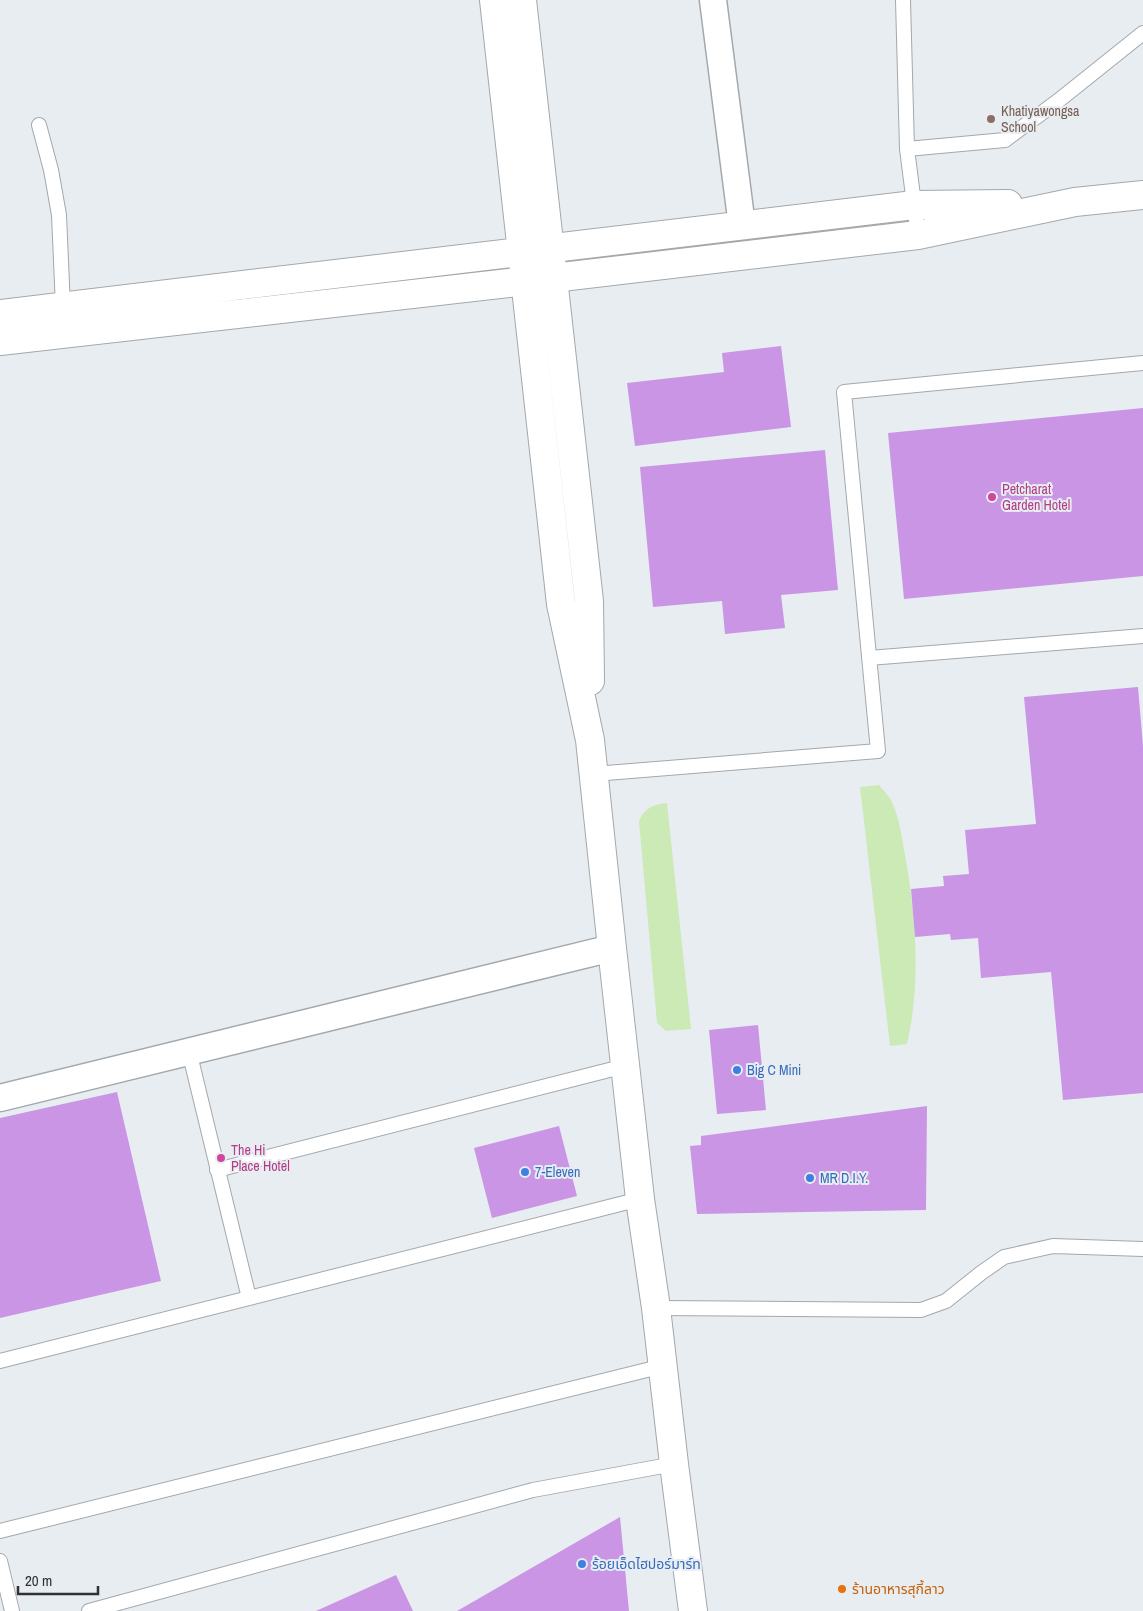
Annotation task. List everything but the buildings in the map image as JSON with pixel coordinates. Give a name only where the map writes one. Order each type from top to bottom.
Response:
[{"type":"street","points":[[494,0],[562,604],[590,740],[640,1199],[656,1308],[693,1611]]},
{"type":"street","points":[[522,0],[589,601],[590,740]]},
{"type":"street","points":[[713,0],[742,226]]},
{"type":"street","points":[[0,314],[914,205],[1075,202],[1143,195]]},
{"type":"street","points":[[0,341],[918,235],[1075,202]]},
{"type":"street","points":[[0,1098],[612,948]]},
{"type":"lane","points":[[903,0],[907,149],[918,235]]},
{"type":"lane","points":[[907,149],[1005,140],[1058,101],[1143,33]]},
{"type":"lane","points":[[39,125],[51,170],[59,215],[63,307]]},
{"type":"lane","points":[[594,774],[878,751],[844,392],[1143,363]]},
{"type":"lane","points":[[870,658],[1143,636]]},
{"type":"lane","points":[[189,1051],[249,1298]]},
{"type":"lane","points":[[217,1170],[625,1066]]},
{"type":"lane","points":[[0,1361],[640,1199]]},
{"type":"lane","points":[[656,1308],[921,1310],[946,1301],[1004,1257],[1053,1246],[1143,1248]]},
{"type":"lane","points":[[0,1532],[663,1366]]},
{"type":"lane","points":[[89,1611],[533,1490],[674,1464]]},
{"type":"lane","points":[[0,1561],[12,1611]]},
{"type":"green space","points":[[879,785],[891,800],[897,814],[906,860],[916,952],[914,998],[907,1044],[890,1046],[860,787]]},
{"type":"green space","points":[[667,803],[691,1029],[666,1031],[657,1023],[639,821],[650,808]]},
{"type":"place","name":"Khatiyawongsa School","points":[[991,119]]},
{"type":"place","name":"Petcharat Garden Hotel","points":[[992,497]]},
{"type":"place","name":"Big C Mini","points":[[737,1070]]},
{"type":"place","name":"The Hi Place Hotel","points":[[221,1158]]},
{"type":"place","name":"7-Eleven","points":[[525,1172]]},
{"type":"place","name":"MR D.I.Y.","points":[[810,1178]]},
{"type":"place","name":"ร้อยเอ็ดไฮปอร์มาร์ท","points":[[582,1564]]},
{"type":"place","name":"ร้านอาหารสุกี้ลาว","points":[[842,1589]]}]
